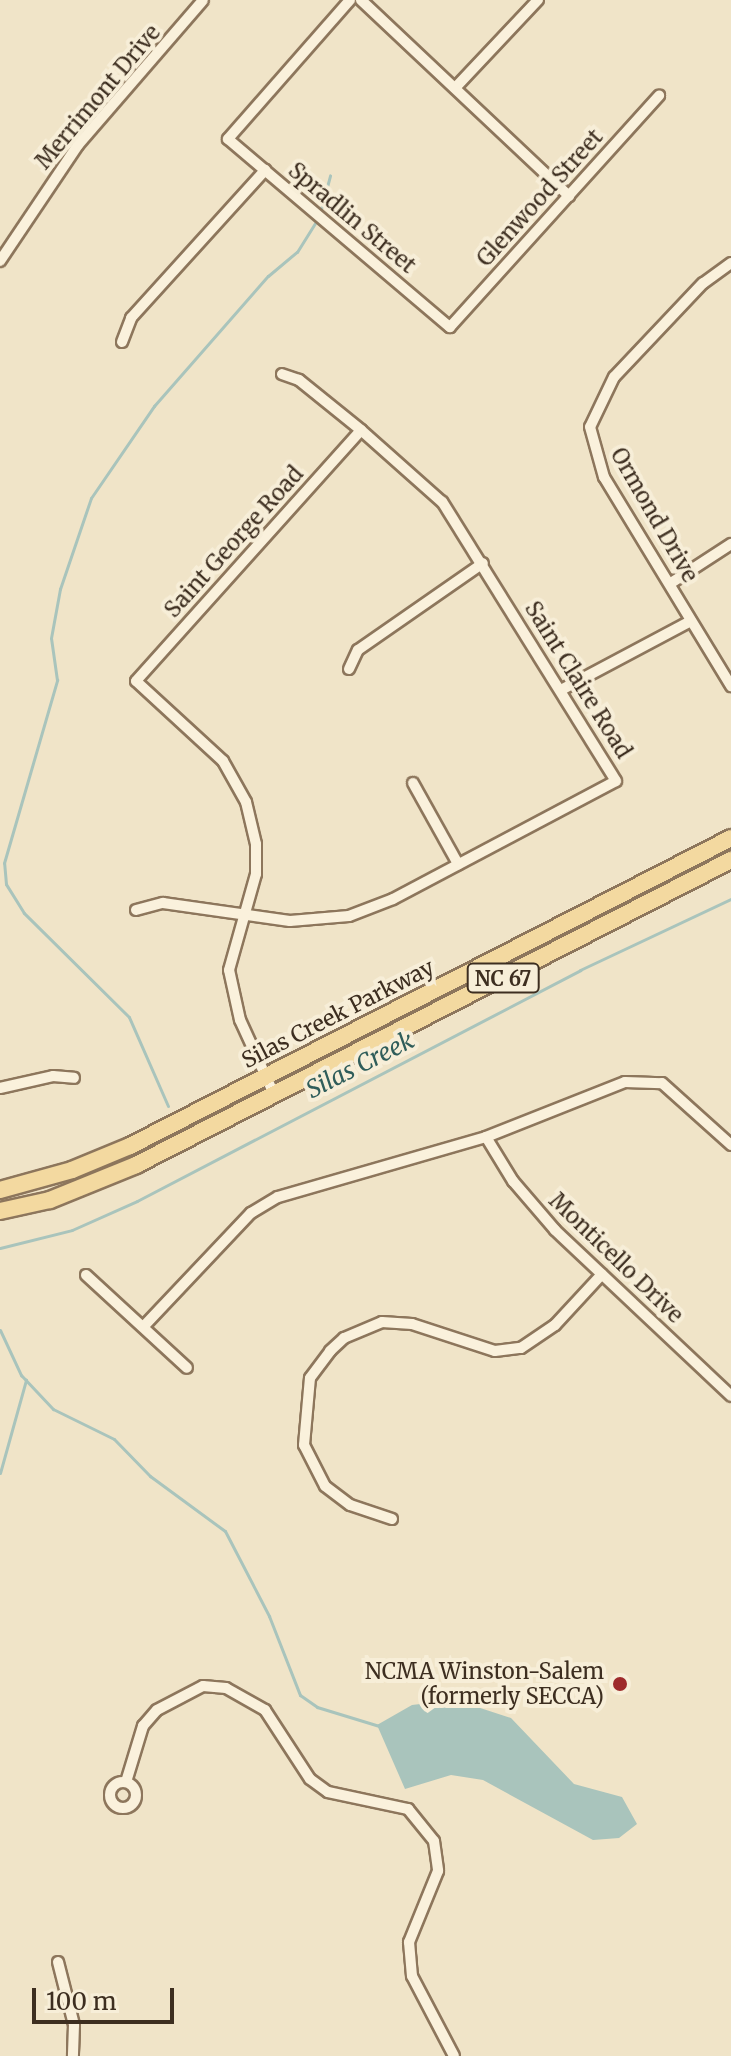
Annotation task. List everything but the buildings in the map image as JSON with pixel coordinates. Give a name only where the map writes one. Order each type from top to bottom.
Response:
[{"type":"main road","name":"Silas Creek Parkway","points":[[0,1190],[72,1170],[130,1146],[731,838]]},
{"type":"main road","name":"Silas Creek Parkway","points":[[0,1211],[94,1184],[180,1144],[273,1092],[731,860]]},
{"type":"street","name":"Merrimont Drive","points":[[0,261],[78,145],[203,0]]},
{"type":"street","name":"Spradlin Street","points":[[350,0],[228,139],[450,327]]},
{"type":"street","points":[[361,0],[569,196]]},
{"type":"street","points":[[455,88],[538,0]]},
{"type":"street","name":"Glenwood Street","points":[[450,327],[659,96]]},
{"type":"street","points":[[122,342],[131,318],[265,170]]},
{"type":"street","name":"Ormond Drive","points":[[731,263],[643,345],[604,391],[591,419],[596,461],[731,686]]},
{"type":"street","name":"Saint Claire Road","points":[[136,910],[163,903],[307,922],[349,916],[458,864],[616,781],[483,563],[427,486],[299,380],[282,374]]},
{"type":"street","name":"Saint George Road","points":[[242,915],[257,861],[253,827],[239,786],[223,761],[136,681],[361,430]]},
{"type":"street","points":[[671,583],[731,544]]},
{"type":"street","points":[[349,669],[358,650],[483,563]]},
{"type":"street","points":[[561,690],[691,621]]},
{"type":"street","points":[[413,783],[458,864]]},
{"type":"street","points":[[242,915],[229,970],[232,995],[273,1092]]},
{"type":"street","points":[[0,1088],[53,1076],[74,1078]]},
{"type":"street","points":[[144,1326],[251,1213],[278,1197],[486,1137],[645,1079],[662,1083],[686,1099],[731,1145]]},
{"type":"street","name":"Monticello Drive","points":[[486,1137],[513,1181],[602,1274],[731,1396]]},
{"type":"street","points":[[392,1519],[350,1505],[325,1486],[304,1445],[310,1378],[330,1351],[344,1338],[382,1322],[412,1324],[495,1351],[521,1348],[544,1335],[602,1274]]},
{"type":"street","points":[[86,1275],[187,1368]]},
{"type":"street","points":[[126,1782],[143,1726],[157,1710],[203,1686],[226,1688],[265,1710],[310,1779],[328,1792],[408,1809],[434,1841],[438,1871],[409,1942],[412,1976],[454,2056]]},
{"type":"street","points":[[58,1962],[74,2025],[73,2056]]},
{"type":"water","points":[[437,1702],[468,1704],[511,1718],[574,1784],[622,1797],[637,1824],[619,1838],[593,1840],[483,1780],[451,1775],[405,1789],[377,1725],[412,1705]]},
{"type":"waterway","points":[[320,213],[330,175]]},
{"type":"waterway","points":[[168,1106],[129,1017],[24,913],[6,884],[4,863],[57,680],[51,638],[60,589],[91,498],[154,406],[268,276],[297,252],[317,220]]},
{"type":"waterway","name":"Silas Creek","points":[[0,1248],[72,1230],[137,1201],[580,970],[731,899]]},
{"type":"waterway","points":[[0,1330],[21,1375],[53,1409],[114,1439],[150,1476],[225,1531],[269,1616],[300,1695],[317,1707],[379,1726]]},
{"type":"waterway","points":[[0,1473],[26,1380]]},
{"type":"place","name":"NCMA Winston-Salem (formerly SECCA)","points":[[620,1684]]}]
